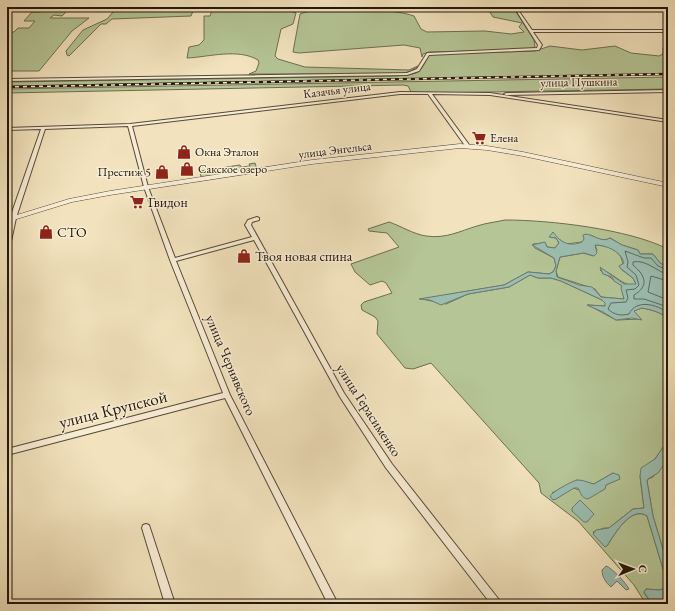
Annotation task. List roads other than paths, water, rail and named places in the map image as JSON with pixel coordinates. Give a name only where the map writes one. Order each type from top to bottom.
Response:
[{"type":"street","points":[[7,80],[402,74],[418,70],[428,54],[536,50],[540,45],[515,7]]},
{"type":"street","points":[[531,32],[668,31]]},
{"type":"street","name":"улица Пушкина","points":[[490,94],[668,91]]},
{"type":"street","name":"Казачья улица","points":[[7,130],[130,125],[381,94],[490,94],[668,121]]},
{"type":"street","points":[[430,94],[468,146]]},
{"type":"street","name":"улица Чернявского","points":[[130,125],[146,187],[173,260],[227,395],[333,604]]},
{"type":"street","points":[[7,246],[13,218],[43,129]]},
{"type":"street","name":"улица Энгельса","points":[[7,220],[84,197],[146,187],[312,162],[468,146],[523,154],[668,185]]},
{"type":"street","name":"улица Герасименко","points":[[258,219],[248,223],[254,238],[345,401],[389,466],[497,604]]},
{"type":"street","points":[[173,260],[254,238]]},
{"type":"street","name":"улица Крупской","points":[[7,452],[227,395]]},
{"type":"street","points":[[146,528],[170,604]]},
{"type":"water","points":[[553,232],[562,241],[573,244],[582,242],[584,239],[583,235],[586,234],[604,240],[610,238],[622,245],[638,250],[640,254],[653,254],[660,263],[668,267],[668,319],[659,313],[642,308],[634,311],[642,320],[632,318],[616,320],[587,305],[605,306],[605,303],[602,300],[561,281],[551,278],[538,278],[530,275],[509,287],[468,294],[441,305],[430,300],[419,299],[504,285],[528,272],[549,274],[553,272],[556,266],[554,258],[532,245],[545,242],[547,247],[555,248],[559,243],[556,238],[549,237]],"holes":[[[595,245],[599,245],[620,255],[624,263],[619,266],[620,268],[633,278],[636,284],[624,284],[600,267],[603,274],[612,277],[614,281],[622,286],[621,288],[624,299],[601,297],[592,287],[579,285],[557,277],[556,271],[560,257],[584,253],[594,256],[597,253]]]},
{"type":"water","points":[[668,440],[668,459],[658,473],[647,481],[653,516],[668,566],[668,604],[652,604],[644,592],[646,589],[660,590],[665,588],[667,582],[647,516],[635,514],[629,518],[605,547],[593,534],[596,530],[609,528],[633,509],[644,508],[640,476],[641,468],[655,459]]},
{"type":"water","points":[[613,473],[619,475],[620,479],[606,485],[605,489],[588,499],[583,496],[578,488],[574,488],[553,500],[550,496],[567,484],[575,481],[582,480],[594,484]]},
{"type":"water","points":[[580,500],[594,514],[587,522],[584,522],[572,511],[572,508]]},
{"type":"water","points":[[606,566],[619,576],[629,589],[626,590],[617,581],[611,587],[609,585],[602,573],[602,570]]},
{"type":"railway","points":[[7,87],[668,74]]},
{"type":"place","name":"Елена","points":[[479,138]]},
{"type":"place","name":"Окна Эталон","points":[[184,152]]},
{"type":"place","name":"Сакское озеро","points":[[187,169]]},
{"type":"place","name":"Престиж 5","points":[[162,172]]},
{"type":"place","name":"Гвидон","points":[[137,202]]},
{"type":"place","name":"СТО","points":[[46,232]]},
{"type":"place","name":"Твоя новая спина","points":[[244,256]]}]
